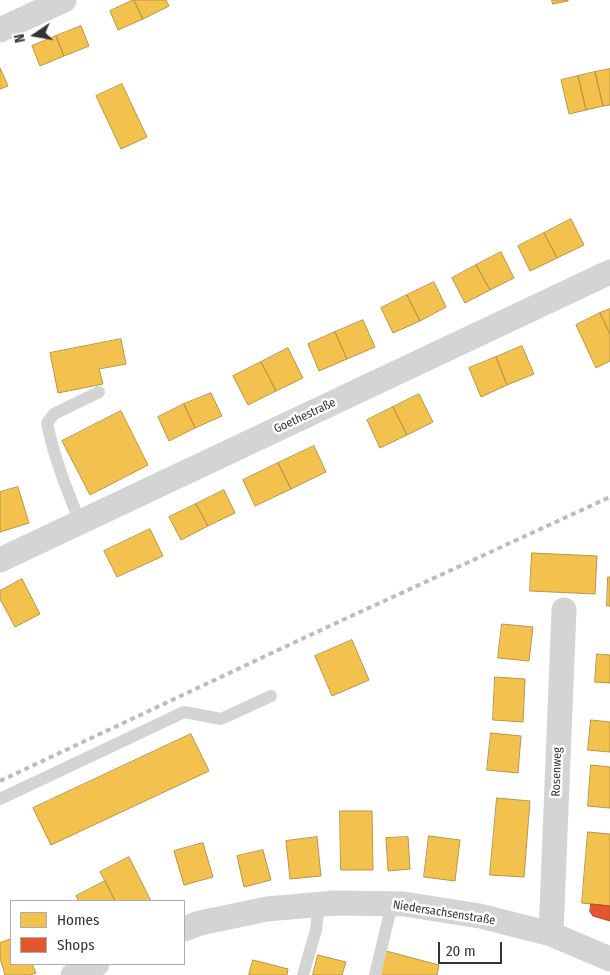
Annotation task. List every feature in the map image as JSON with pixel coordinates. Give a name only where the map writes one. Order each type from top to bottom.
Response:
[{"type":"street","points":[[0,30],[64,0]]},
{"type":"street","name":"Goethestraße","points":[[0,560],[610,272]]},
{"type":"street","name":"Rosenweg","points":[[551,934],[564,610]]},
{"type":"street","name":"Niedersachsenstraße","points":[[185,929],[200,923],[268,909],[335,903],[404,904],[480,916],[551,934],[610,959]]},
{"type":"street","points":[[73,975],[95,965]]},
{"type":"lane","points":[[80,522],[59,469],[47,423],[54,414],[100,392]]},
{"type":"lane","points":[[0,799],[184,712],[220,719],[271,696]]},
{"type":"lane","points":[[302,975],[316,930],[319,904]]},
{"type":"lane","points":[[375,975],[392,904]]},
{"type":"building: Homes","points":[[133,0],[143,19],[118,30],[110,11]]},
{"type":"building: Homes","points":[[134,0],[166,0],[169,6],[143,19]]},
{"type":"building: Homes","points":[[552,0],[568,0],[568,1],[553,4]]},
{"type":"building: Homes","points":[[81,26],[89,46],[64,56],[56,36]]},
{"type":"building: Homes","points":[[56,36],[64,56],[40,66],[32,46]]},
{"type":"building: Homes","points":[[0,68],[8,86],[0,89]]},
{"type":"building: Homes","points":[[610,69],[610,105],[603,106],[595,72]]},
{"type":"building: Homes","points":[[595,72],[603,106],[586,110],[578,76]]},
{"type":"building: Homes","points":[[578,76],[586,110],[569,114],[561,80]]},
{"type":"building: Homes","points":[[122,84],[147,137],[121,149],[96,96]]},
{"type":"building: Homes","points":[[571,219],[584,245],[557,258],[544,233]]},
{"type":"building: Homes","points":[[544,233],[557,258],[530,271],[518,246]]},
{"type":"building: Homes","points":[[501,252],[514,278],[490,290],[476,265]]},
{"type":"building: Homes","points":[[476,265],[490,290],[465,303],[452,278]]},
{"type":"building: Homes","points":[[434,282],[446,307],[420,321],[407,295]]},
{"type":"building: Homes","points":[[407,295],[420,321],[393,333],[381,308]]},
{"type":"building: Homes","points":[[610,309],[610,334],[600,313]]},
{"type":"building: Homes","points":[[600,313],[610,334],[610,361],[596,368],[576,325]]},
{"type":"building: Homes","points":[[363,320],[375,347],[347,359],[335,332]]},
{"type":"building: Homes","points":[[335,332],[347,359],[319,371],[308,344]]},
{"type":"building: Homes","points":[[121,339],[126,364],[99,369],[103,384],[58,393],[50,353]]},
{"type":"building: Homes","points":[[522,346],[534,374],[507,385],[496,357]]},
{"type":"building: Homes","points":[[288,348],[303,378],[276,391],[261,362]]},
{"type":"building: Homes","points":[[496,357],[507,385],[481,397],[469,368]]},
{"type":"building: Homes","points":[[261,362],[276,391],[248,405],[233,376]]},
{"type":"building: Homes","points":[[211,393],[222,416],[195,428],[184,404]]},
{"type":"building: Homes","points":[[419,394],[433,422],[407,435],[393,407]]},
{"type":"building: Homes","points":[[184,404],[195,428],[169,441],[158,417]]},
{"type":"building: Homes","points":[[393,407],[407,435],[380,448],[367,420]]},
{"type":"building: Homes","points":[[121,411],[148,465],[90,495],[62,441]]},
{"type":"building: Homes","points":[[314,446],[326,472],[291,489],[278,463]]},
{"type":"building: Homes","points":[[278,463],[291,489],[255,506],[243,480]]},
{"type":"building: Homes","points":[[18,487],[29,523],[0,532],[0,492]]},
{"type":"building: Homes","points":[[224,490],[235,513],[208,526],[196,504]]},
{"type":"building: Homes","points":[[196,504],[208,526],[181,540],[169,517]]},
{"type":"building: Homes","points":[[150,529],[163,556],[117,577],[104,551]]},
{"type":"building: Homes","points":[[532,553],[597,556],[595,594],[530,591]]},
{"type":"building: Homes","points":[[608,577],[610,577],[610,606],[607,606]]},
{"type":"building: Homes","points":[[22,579],[40,614],[15,627],[0,599],[0,591]]},
{"type":"building: Homes","points":[[502,624],[533,627],[529,661],[498,658]]},
{"type":"building: Homes","points":[[352,640],[369,680],[332,696],[315,656]]},
{"type":"building: Homes","points":[[597,654],[610,655],[610,683],[595,682]]},
{"type":"building: Homes","points":[[495,677],[525,679],[523,722],[493,720]]},
{"type":"building: Homes","points":[[591,720],[610,722],[610,752],[588,750]]},
{"type":"building: Homes","points":[[491,733],[521,736],[518,773],[487,770]]},
{"type":"building: Homes","points":[[191,734],[209,771],[51,845],[33,808]]},
{"type":"building: Homes","points":[[591,765],[610,767],[610,808],[588,806]]},
{"type":"building: Homes","points":[[497,798],[530,801],[524,877],[490,875]]},
{"type":"building: Homes","points":[[340,811],[372,811],[373,870],[341,870]]},
{"type":"building: Homes","points":[[588,832],[610,834],[610,906],[582,903]]},
{"type":"building: Homes","points":[[429,836],[460,840],[455,881],[424,877]]},
{"type":"building: Homes","points":[[317,837],[321,876],[290,879],[286,841]]},
{"type":"building: Homes","points":[[408,837],[410,869],[388,871],[386,838]]},
{"type":"building: Homes","points":[[203,843],[213,877],[184,885],[174,851]]},
{"type":"building: Homes","points":[[263,850],[271,880],[244,887],[237,856]]},
{"type":"building: Homes","points":[[129,857],[150,900],[114,900],[100,872]]},
{"type":"building: Homes","points":[[105,881],[114,900],[78,900],[76,896]]},
{"type":"building: Homes","points":[[10,939],[10,965],[32,965],[36,973],[30,975],[5,975],[0,958],[0,943]]},
{"type":"building: Homes","points":[[386,951],[439,965],[437,975],[380,975]]},
{"type":"building: Homes","points":[[318,955],[346,962],[342,975],[313,975]]},
{"type":"building: Homes","points":[[253,960],[288,969],[287,975],[249,975]]},
{"type":"building: Shops","points":[[591,904],[610,906],[610,921],[593,916],[590,912]]},
{"type":"railway","points":[[0,781],[610,497]]}]
